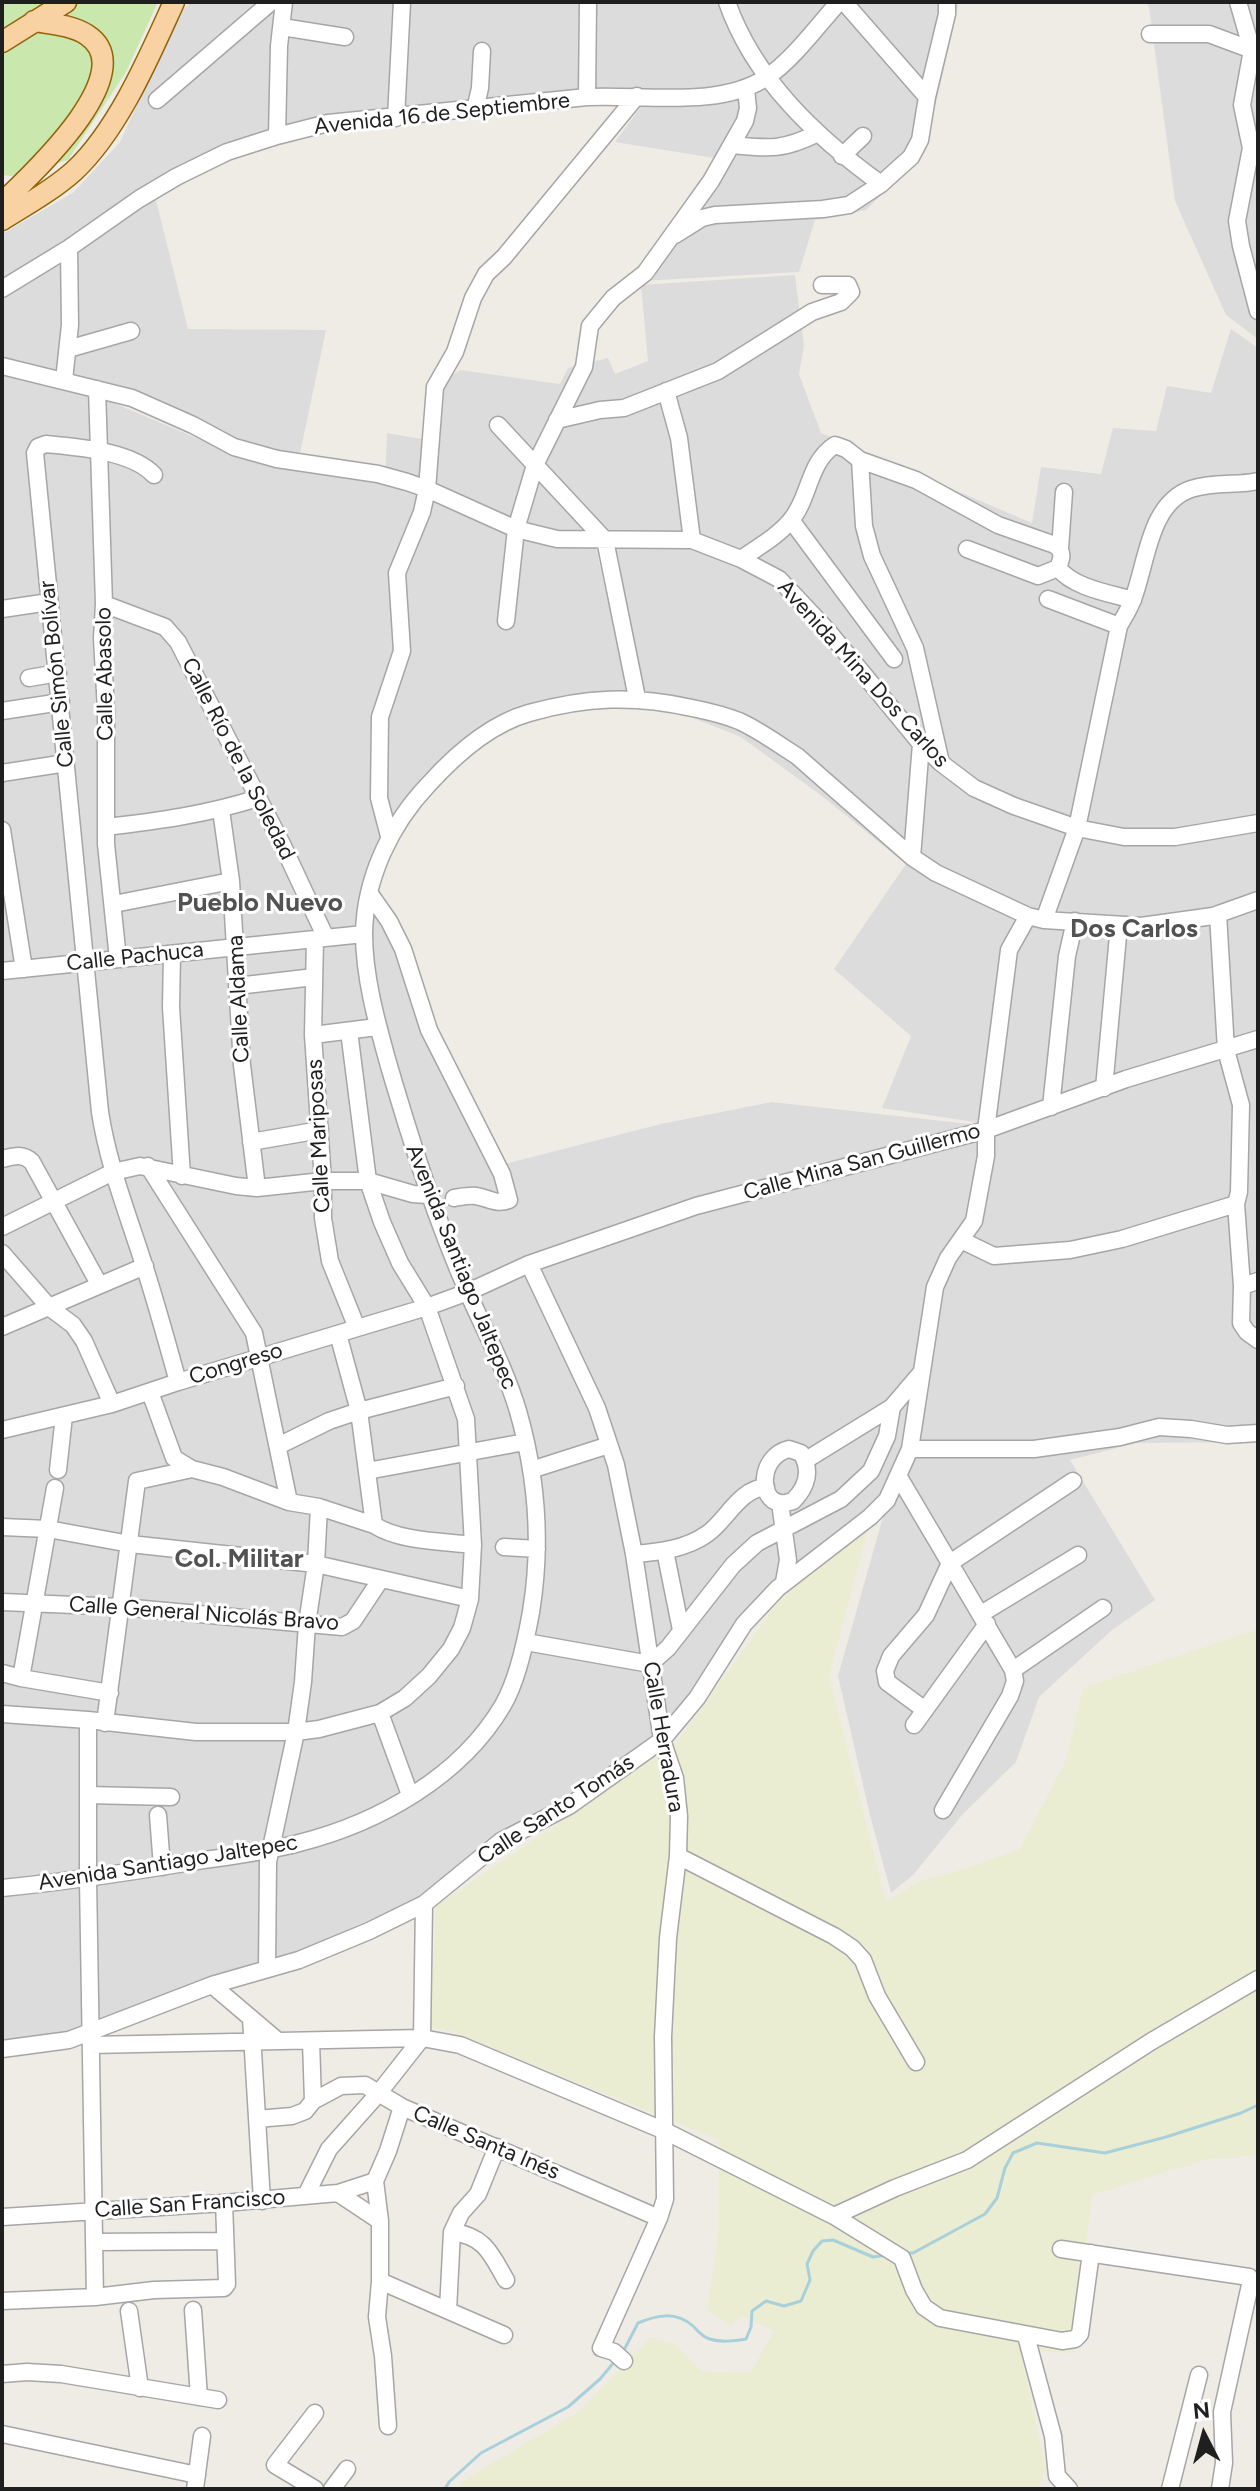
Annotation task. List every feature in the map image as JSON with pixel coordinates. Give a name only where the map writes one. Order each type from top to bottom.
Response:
[{"type":"main road","points":[[2,42],[66,2]]},
{"type":"main road","points":[[2,220],[72,173],[93,151],[113,124],[174,2]]},
{"type":"main road","points":[[2,203],[73,129],[99,84],[101,52],[95,41],[64,26],[34,21]]},
{"type":"street","points":[[157,100],[271,2]]},
{"type":"street","points":[[277,136],[284,2]]},
{"type":"street","points":[[396,118],[402,2]]},
{"type":"street","points":[[587,97],[588,2]]},
{"type":"street","points":[[727,2],[745,46],[768,77],[842,156],[881,184]]},
{"type":"street","points":[[842,2],[927,97]]},
{"type":"street","name":"Avenida 16 de Septiembre","points":[[2,289],[69,248],[139,199],[227,152],[328,123],[587,97],[712,97],[746,89],[778,69],[842,2]]},
{"type":"street","points":[[668,240],[702,218],[849,205],[881,184],[911,157],[920,140],[947,2]]},
{"type":"street","points":[[1238,2],[1252,50],[1242,105],[1251,148],[1237,221],[1258,311]]},
{"type":"street","points":[[282,27],[345,37]]},
{"type":"street","points":[[1150,34],[1209,34],[1252,50]]},
{"type":"street","points":[[475,110],[482,51]]},
{"type":"street","points":[[506,621],[516,529],[535,465],[584,367],[590,326],[613,298],[645,273],[711,181],[745,121],[748,108],[746,89]]},
{"type":"street","points":[[389,836],[379,798],[380,717],[402,651],[397,573],[422,512],[427,489],[435,387],[455,352],[473,298],[486,274],[504,257],[637,96]]},
{"type":"street","points":[[732,145],[780,148],[818,133]]},
{"type":"street","points":[[842,156],[863,136]]},
{"type":"street","points":[[64,380],[70,325],[69,248]]},
{"type":"street","points":[[557,420],[624,408],[718,371],[812,312],[841,302],[851,292],[848,285],[822,285]]},
{"type":"street","points":[[68,349],[131,331]]},
{"type":"street","name":"Avenida Mina Dos Carlos","points":[[2,366],[132,398],[234,447],[291,463],[378,474],[427,489],[516,529],[557,539],[692,540],[741,559],[779,579],[828,631],[921,744],[974,788],[1077,828],[1124,837],[1175,837],[1258,823]]},
{"type":"street","name":"Calle Abasolo","points":[[97,389],[104,604],[106,827],[118,959]]},
{"type":"street","points":[[666,391],[679,438],[692,540]]},
{"type":"street","points":[[498,425],[605,540],[637,698]]},
{"type":"street","name":"Calle Simón Bolívar","points":[[99,450],[46,444],[38,447],[35,453],[104,1140],[178,1382]]},
{"type":"street","points":[[741,559],[791,520],[802,503],[809,479],[835,445],[860,460],[916,480],[998,525],[1060,549]]},
{"type":"street","points":[[99,450],[147,467],[154,475]]},
{"type":"street","points":[[860,460],[864,526],[872,556],[915,648],[941,763]]},
{"type":"street","name":"Calle Santo Tomás","points":[[2,2049],[91,2038],[212,1985],[299,1960],[424,1904],[501,1841],[569,1806],[662,1740],[697,1698],[744,1624],[784,1582],[870,1517],[887,1500],[910,1449],[935,1287],[948,1258],[974,1221],[986,1156],[986,1130],[1009,950],[1036,918],[1077,828],[1119,626],[1133,600],[1159,518],[1168,504],[1191,489],[1218,483],[1258,481]]},
{"type":"street","points":[[967,549],[1038,576],[1058,568],[1062,557],[1064,492]]},
{"type":"street","points":[[791,520],[894,659]]},
{"type":"street","points":[[1058,568],[1065,577],[1133,600]]},
{"type":"street","points":[[1048,599],[1119,626]]},
{"type":"street","points":[[2,609],[49,602]]},
{"type":"street","name":"Calle Río de la Soledad","points":[[104,604],[165,627],[178,642],[258,798],[320,938]]},
{"type":"street","points":[[29,678],[58,673]]},
{"type":"street","name":"Avenida Santiago Jaltepec","points":[[2,1888],[88,1879],[270,1850],[338,1831],[410,1795],[456,1764],[505,1702],[526,1642],[534,1595],[538,1519],[531,1470],[506,1377],[428,1195],[377,1027],[364,934],[370,894],[389,836],[416,798],[443,768],[491,730],[520,715],[559,704],[605,698],[637,698],[700,709],[737,720],[797,756],[912,857],[936,873],[1036,918],[1141,926],[1218,914],[1258,900]]},
{"type":"street","points":[[2,711],[61,702]]},
{"type":"street","points":[[912,857],[921,744]]},
{"type":"street","points":[[2,773],[66,763]]},
{"type":"street","points":[[106,827],[221,810],[258,798]]},
{"type":"street","name":"Calle Aldama","points":[[221,810],[231,881],[242,1065],[257,1188]]},
{"type":"street","points":[[2,830],[24,969]]},
{"type":"street","points":[[114,904],[231,881]]},
{"type":"street","points":[[370,894],[389,921],[403,949],[429,1030],[502,1174],[509,1200],[501,1203],[478,1196],[454,1198]]},
{"type":"street","points":[[1218,914],[1226,1050],[1241,1105],[1238,1198],[1250,1284],[1241,1323],[1258,1340]]},
{"type":"street","points":[[1051,1107],[1067,956],[1075,921]]},
{"type":"street","points":[[1104,1088],[1119,925]]},
{"type":"street","name":"Calle Pachuca","points":[[2,971],[364,934]]},
{"type":"street","name":"Calle Mariposas","points":[[320,938],[314,977],[313,1035],[323,1218],[330,1261],[357,1328]]},
{"type":"street","points":[[172,954],[171,1007],[182,1176]]},
{"type":"street","points":[[237,986],[314,977]]},
{"type":"street","points":[[313,1035],[377,1027]]},
{"type":"street","points":[[2,1714],[196,1732],[296,1732],[340,1724],[380,1713],[405,1698],[429,1676],[451,1649],[462,1628],[470,1599],[473,1545],[466,1419],[427,1307],[400,1263],[368,1181],[349,1031]]},
{"type":"street","name":"Calle Mina San Guillermo","points":[[468,1292],[529,1264],[696,1206],[986,1130],[1126,1079],[1258,1039]]},
{"type":"street","points":[[251,1142],[320,1130]]},
{"type":"street","points":[[2,1159],[26,1156],[32,1162],[99,1284]]},
{"type":"street","points":[[148,1166],[254,1333],[289,1502]]},
{"type":"street","points":[[2,1227],[113,1172],[148,1166],[182,1176],[257,1188],[323,1181],[368,1181],[413,1194],[428,1195]]},
{"type":"street","points":[[961,1240],[994,1256],[1070,1250],[1122,1239],[1238,1198],[1258,1187]]},
{"type":"street","points":[[2,1253],[49,1307],[73,1325],[84,1341],[112,1404]]},
{"type":"street","name":"Calle Herradura","points":[[529,1264],[597,1408],[616,1465],[634,1554],[662,1740],[675,1778],[679,1816],[663,2037],[665,2199],[601,2348],[619,2356]]},
{"type":"street","points":[[2,1327],[145,1266]]},
{"type":"street","name":"Congreso","points":[[2,1430],[112,1404],[468,1292]]},
{"type":"street","points":[[338,1334],[359,1411],[374,1525]]},
{"type":"street","points":[[806,1460],[892,1407],[922,1371]]},
{"type":"street","points":[[278,1446],[329,1421],[456,1386]]},
{"type":"street","points":[[150,1392],[174,1458],[192,1469],[223,1477],[289,1502],[319,1507],[382,1530],[473,1545]]},
{"type":"street","points":[[526,1642],[650,1664],[668,1648],[733,1565],[757,1543],[841,1499],[871,1471],[887,1436],[892,1407]]},
{"type":"street","points":[[58,1470],[64,1416]]},
{"type":"street","points":[[910,1449],[1034,1449],[1105,1440],[1159,1427],[1227,1435],[1258,1433]]},
{"type":"street","points":[[367,1471],[525,1442]]},
{"type":"street","points":[[531,1470],[609,1445]]},
{"type":"street","points":[[789,1449],[801,1453],[806,1460],[807,1481],[800,1494],[793,1501],[780,1503],[771,1499],[766,1487],[766,1469],[771,1459],[780,1451],[789,1449]]},
{"type":"street","points":[[95,2297],[88,1795],[97,1722],[110,1693],[137,1481],[192,1469]]},
{"type":"street","points":[[899,1477],[984,1619],[1013,1670],[1015,1681],[1010,1696],[943,1810]]},
{"type":"street","points":[[925,1710],[887,1682],[885,1671],[891,1656],[926,1615],[950,1563],[1073,1481]]},
{"type":"street","points":[[634,1554],[665,1551],[703,1537],[735,1504],[756,1488],[766,1487]]},
{"type":"street","points":[[21,1678],[55,1488]]},
{"type":"street","points":[[780,1503],[788,1560],[784,1582]]},
{"type":"street","points":[[267,1969],[268,1862],[296,1732],[316,1564],[319,1507]]},
{"type":"street","points":[[2,1527],[48,1529],[130,1544],[316,1564],[470,1599]]},
{"type":"street","points":[[504,1547],[537,1549]]},
{"type":"street","points":[[665,1551],[681,1630]]},
{"type":"street","points":[[914,1725],[984,1619],[1078,1555]]},
{"type":"street","name":"Calle General Nicolás Bravo","points":[[2,1602],[122,1607],[342,1627],[349,1626],[381,1579]]},
{"type":"street","points":[[1013,1670],[1103,1608]]},
{"type":"street","points":[[2,1673],[110,1693]]},
{"type":"street","points":[[380,1713],[410,1795]]},
{"type":"street","points":[[88,1795],[171,1797]]},
{"type":"street","points":[[158,1815],[162,1867]]},
{"type":"street","points":[[678,1856],[852,1948],[863,1960],[877,1996],[916,2062]]},
{"type":"street","points":[[306,2195],[329,2149],[422,2038],[424,1904]]},
{"type":"street","points":[[834,2216],[967,2160],[1152,2041],[1258,1979]]},
{"type":"street","points":[[212,1985],[278,2041]]},
{"type":"street","points":[[251,2018],[262,2201]]},
{"type":"street","points":[[91,2038],[252,2042],[422,2038],[460,2045],[665,2131],[834,2216],[898,2254],[924,2307],[940,2318],[1026,2336],[1062,2341],[1075,2339],[1080,2334],[1091,2253]]},
{"type":"street","points":[[311,2041],[313,2101]]},
{"type":"street","name":"Calle Santa Inés","points":[[257,2119],[292,2116],[305,2111],[313,2101],[341,2086],[365,2085],[402,2107],[659,2218]]},
{"type":"street","points":[[388,2426],[377,2317],[380,2221],[375,2181],[402,2107]]},
{"type":"street","points":[[448,2310],[452,2232],[461,2213],[478,2194],[497,2147]]},
{"type":"street","name":"Calle San Francisco","points":[[2,2217],[262,2201],[338,2193],[375,2181]]},
{"type":"street","points":[[338,2193],[380,2221]]},
{"type":"street","points":[[2,2301],[224,2288],[227,2284],[224,2203]]},
{"type":"street","points":[[452,2232],[469,2234],[482,2242],[506,2280]]},
{"type":"street","points":[[94,2242],[225,2241]]},
{"type":"street","points":[[1061,2249],[1249,2277],[1250,2285],[1222,2412],[1224,2463],[1220,2489]]},
{"type":"street","points":[[380,2281],[504,2335]]},
{"type":"street","points":[[193,2310],[199,2397]]},
{"type":"street","points":[[129,2311],[140,2388]]},
{"type":"street","points":[[1026,2336],[1053,2436],[1057,2476],[1069,2489]]},
{"type":"street","points":[[2,2374],[61,2374],[218,2400]]},
{"type":"street","points":[[1170,2489],[1199,2375]]},
{"type":"street","points":[[315,2413],[275,2465],[315,2489]]},
{"type":"street","points":[[2,2434],[196,2482],[202,2436]]},
{"type":"street","points":[[332,2489],[347,2469]]},
{"type":"shaded area","points":[[190,2],[957,2],[958,6],[925,152],[866,210],[815,220],[799,272],[643,281],[652,248],[715,158],[615,142],[643,104],[596,105],[327,131],[238,153],[156,200],[188,329],[326,330],[299,458],[227,447],[91,391],[2,369],[2,234],[74,192],[120,142],[178,15]]},
{"type":"shaded area","points":[[1146,2],[1258,2],[1258,339],[1226,315],[1175,201]]},
{"type":"shaded area","name":"Dos Carlos","points":[[795,275],[804,346],[799,374],[821,433],[1032,523],[1041,467],[1101,474],[1113,428],[1156,431],[1167,386],[1211,393],[1231,329],[1258,348],[1258,1442],[1136,1443],[1070,1460],[1155,1600],[1112,1630],[1039,1697],[1016,1762],[962,1815],[913,1875],[891,1893],[838,1676],[883,1517],[916,1441],[940,1268],[987,1185],[981,1123],[882,1108],[911,1036],[834,969],[906,864],[822,796],[741,737],[633,694],[599,545],[532,538],[385,481],[387,433],[422,439],[428,391],[460,370],[560,384],[568,368],[608,358],[615,374],[648,361],[641,285]]},
{"type":"shaded area","points":[[2,372],[90,393],[225,450],[379,481],[530,542],[596,548],[629,695],[552,702],[461,745],[378,846],[363,895],[400,955],[493,1167],[661,1124],[772,1102],[978,1125],[978,1183],[970,1219],[934,1270],[907,1444],[882,1501],[770,1590],[720,1645],[666,1729],[631,1550],[611,1464],[596,1430],[629,1550],[653,1740],[488,1846],[426,1895],[276,1961],[93,2025],[93,1873],[2,1883]]},
{"type":"shaded area","points":[[91,1876],[88,2028],[2,2050],[2,1886]]},
{"type":"green space","points":[[2,2],[158,2],[126,72],[68,160],[12,176],[2,175]]},
{"type":"green space","points":[[869,1524],[829,1677],[886,1902],[920,1881],[1020,1849],[1066,1760],[1083,1688],[1258,1629],[1258,2155],[1208,2159],[1092,2195],[1074,2353],[1020,2350],[1046,2470],[1038,2489],[458,2489],[461,2482],[578,2412],[650,2338],[677,2345],[700,2371],[750,2373],[774,2331],[741,2316],[731,2325],[707,2310],[718,2239],[719,2140],[451,2031],[430,2027],[436,1906],[677,1742],[777,1603]]},
{"type":"waterway","points":[[906,2253],[913,2253],[985,2214],[997,2198],[1005,2168],[1013,2153],[1037,2143],[1105,2153],[1166,2137],[1258,2105]]},
{"type":"waterway","points":[[623,2352],[638,2323],[659,2316],[673,2316],[687,2321],[712,2340],[746,2339],[752,2311],[766,2301],[784,2306],[801,2301],[810,2280],[807,2264],[822,2241],[833,2240],[873,2257],[887,2255]]},
{"type":"waterway","points":[[445,2489],[481,2453],[568,2407],[615,2361]]},
{"type":"district","name":"Pueblo Nuevo","points":[[260,903]]},
{"type":"district","name":"Dos Carlos","points":[[1134,929]]},
{"type":"district","name":"Col. Militar","points":[[239,1559]]}]
